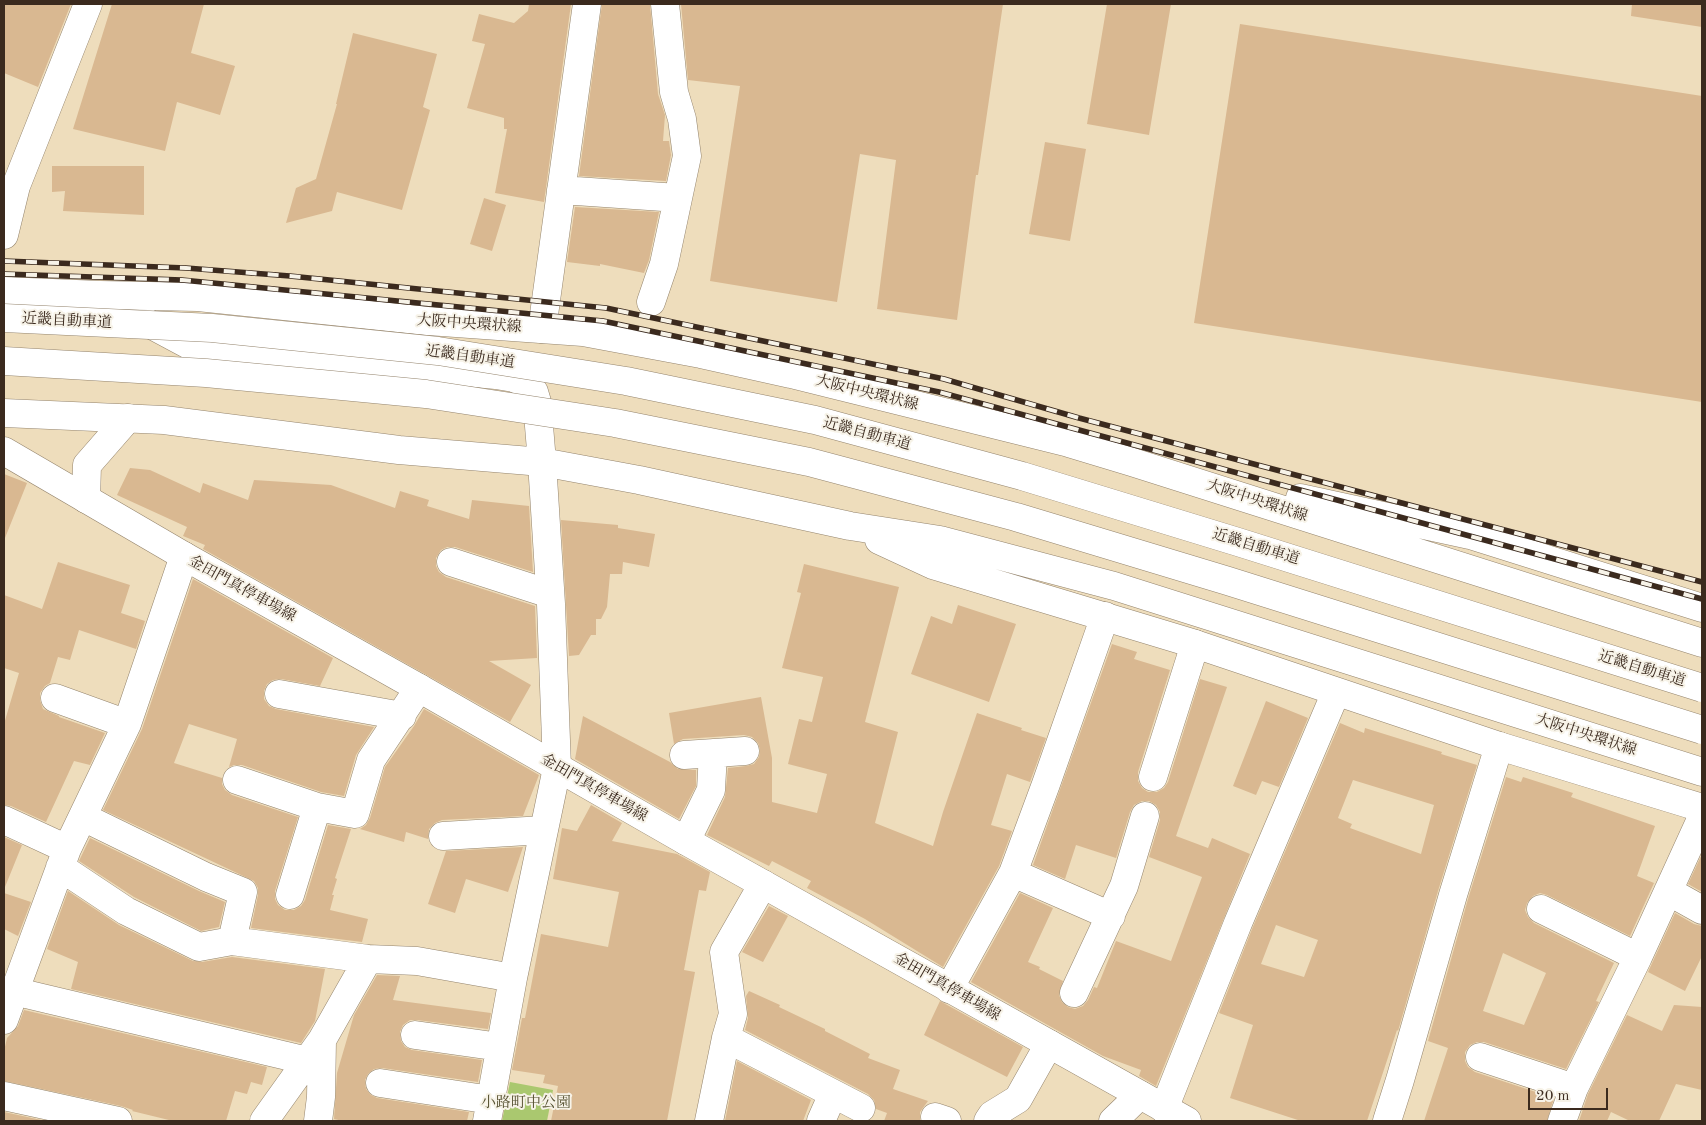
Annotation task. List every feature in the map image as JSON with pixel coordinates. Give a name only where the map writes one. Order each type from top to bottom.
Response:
[{"type":"main road","points":[[4,235],[16,186],[88,4]]},
{"type":"main road","points":[[542,329],[586,4]]},
{"type":"main road","points":[[651,302],[664,264],[687,156],[682,119],[674,92],[665,4]]},
{"type":"main road","points":[[561,190],[678,198]]},
{"type":"main road","name":"大阪中央環状線","points":[[4,291],[100,295],[198,296],[428,321],[583,332],[719,358],[1069,443],[1702,643]]},
{"type":"main road","points":[[100,295],[123,310],[189,346],[496,375],[514,378],[529,385],[534,392],[537,402],[542,462],[550,594],[557,768],[513,978],[489,1111],[380,1083]]},
{"type":"main road","name":"近畿自動車道","points":[[4,318],[212,328],[438,351],[626,381],[815,420],[1031,479],[1702,688]]},
{"type":"main road","points":[[4,361],[206,373],[426,394],[615,423],[809,462],[1016,517],[1247,587],[1702,730]]},
{"type":"main road","name":"大阪中央環状線","points":[[4,413],[164,420],[399,450],[542,462],[639,480],[850,526],[940,540],[1114,586],[1693,769]]},
{"type":"main road","points":[[86,499],[87,465],[128,418]]},
{"type":"main road","name":"金田門真停車場線","points":[[4,451],[184,556],[557,768],[1176,1115]]},
{"type":"main road","points":[[1132,462],[1470,535],[1702,608]]},
{"type":"main road","points":[[850,526],[933,565],[1195,644],[1499,746],[1702,808]]},
{"type":"main road","points":[[4,1019],[13,991],[13,962],[127,724],[184,556]]},
{"type":"main road","points":[[451,562],[550,594]]},
{"type":"main road","points":[[949,989],[1013,873],[1105,616]]},
{"type":"main road","points":[[1153,777],[1195,644]]},
{"type":"main road","points":[[237,780],[317,807],[355,814],[371,760],[419,688]]},
{"type":"main road","points":[[1176,1115],[1238,923],[1336,692]]},
{"type":"main road","points":[[279,694],[402,716]]},
{"type":"main road","points":[[55,698],[127,724]]},
{"type":"main road","points":[[1387,1121],[1499,746]]},
{"type":"main road","points":[[684,755],[744,752]]},
{"type":"main road","points":[[686,841],[711,790],[713,753]]},
{"type":"main road","points":[[290,895],[317,807]]},
{"type":"main road","points":[[1074,993],[1112,916],[1124,886],[1145,816]]},
{"type":"main road","points":[[83,817],[206,877],[243,892],[232,941]]},
{"type":"main road","points":[[1562,1121],[1574,1088],[1638,957],[1702,817]]},
{"type":"main road","points":[[4,820],[63,858],[126,911],[198,946],[232,941],[368,959],[417,961],[513,978]]},
{"type":"main road","points":[[443,836],[544,830]]},
{"type":"main road","points":[[1013,873],[1112,916]]},
{"type":"main road","points":[[709,1121],[726,1038],[733,1014],[724,952],[763,884]]},
{"type":"main road","points":[[1668,891],[1702,910]]},
{"type":"main road","points":[[1541,909],[1638,957]]},
{"type":"main road","points":[[264,1121],[315,1050],[368,959]]},
{"type":"main road","points":[[13,991],[315,1050]]},
{"type":"main road","points":[[415,1035],[500,1047]]},
{"type":"main road","points":[[726,1038],[861,1108]]},
{"type":"main road","points":[[988,1121],[992,1115],[1018,1099],[1048,1044]]},
{"type":"main road","points":[[315,1050],[321,1097],[318,1121]]},
{"type":"main road","points":[[1480,1057],[1574,1088]]},
{"type":"main road","points":[[821,1121],[833,1094]]},
{"type":"main road","points":[[1113,1121],[1140,1095]]},
{"type":"main road","points":[[4,1096],[86,1118],[118,1121]]},
{"type":"green space","name":"小路町中公園","points":[[510,1082],[553,1090],[547,1121],[502,1121]]},
{"type":"building","points":[[4,4],[71,4],[38,87],[4,73]]},
{"type":"building","points":[[112,4],[204,4],[191,53],[235,66],[220,115],[177,102],[165,151],[73,129]]},
{"type":"building","points":[[529,4],[571,4],[544,202],[495,193],[507,129],[504,129],[504,118],[467,108],[485,44],[472,41],[479,14],[514,23],[528,11]]},
{"type":"building","points":[[602,4],[650,4],[658,94],[665,115],[663,141],[669,141],[671,155],[666,181],[579,176]]},
{"type":"building","points":[[681,4],[1003,4],[978,175],[976,175],[957,320],[877,309],[896,160],[860,154],[837,302],[710,281],[740,86],[688,80]]},
{"type":"building","points":[[1107,4],[1171,4],[1149,135],[1087,124]]},
{"type":"building","points":[[1632,4],[1702,4],[1702,27],[1631,16]]},
{"type":"building","points":[[1240,24],[1702,96],[1702,402],[1194,323]]},
{"type":"building","points":[[353,33],[437,54],[423,107],[430,110],[402,210],[337,192],[332,211],[286,223],[296,188],[316,179],[337,104]]},
{"type":"building","points":[[1045,142],[1086,149],[1070,241],[1029,234]]},
{"type":"building","points":[[52,166],[144,166],[144,215],[63,211],[65,191],[52,192]]},
{"type":"building","points":[[484,198],[506,205],[492,251],[470,244]]},
{"type":"building","points":[[575,207],[659,212],[649,260],[644,273],[600,264],[600,266],[567,262]]},
{"type":"building","points":[[130,468],[150,470],[200,493],[203,483],[248,500],[254,480],[331,485],[395,508],[400,491],[429,500],[427,506],[469,519],[472,500],[529,506],[533,572],[455,547],[447,547],[441,550],[436,558],[436,566],[439,572],[446,577],[535,606],[537,658],[489,661],[531,685],[510,722],[203,549],[205,545],[183,536],[187,527],[117,495]]},
{"type":"building","points":[[4,474],[27,483],[5,538],[4,538]]},
{"type":"building","points":[[561,520],[618,525],[618,528],[655,534],[649,567],[623,562],[622,574],[610,574],[607,607],[601,619],[596,619],[596,635],[591,635],[579,655],[569,656]]},
{"type":"building","points":[[58,562],[130,585],[121,613],[145,621],[136,649],[79,630],[70,660],[58,657],[50,683],[40,693],[43,709],[59,717],[105,733],[90,765],[74,761],[46,822],[11,806],[4,805],[4,724],[19,673],[4,668],[4,595],[42,609]]},
{"type":"building","points":[[804,564],[899,587],[865,722],[898,732],[875,823],[933,846],[977,713],[1046,738],[1030,782],[1007,774],[991,825],[1012,831],[999,866],[943,967],[865,919],[807,888],[811,881],[772,861],[769,866],[707,835],[725,797],[728,768],[754,764],[759,757],[758,743],[752,737],[744,735],[683,739],[674,744],[669,713],[761,697],[772,758],[772,802],[817,813],[827,774],[788,764],[799,719],[812,722],[823,677],[782,668],[801,593],[797,592]]},
{"type":"building","points":[[193,579],[333,658],[320,686],[281,679],[273,680],[267,684],[264,691],[264,699],[269,706],[276,709],[374,727],[356,755],[344,796],[321,792],[242,765],[229,767],[237,739],[189,724],[174,763],[222,778],[225,790],[232,795],[298,817],[275,891],[275,899],[278,905],[285,910],[294,910],[301,906],[305,900],[328,825],[351,829],[335,878],[337,879],[330,910],[368,919],[362,942],[251,928],[258,895],[258,888],[254,881],[103,810],[142,729]]},
{"type":"building","points":[[958,605],[1016,624],[989,702],[911,674],[931,616],[952,624]]},
{"type":"building","points":[[1112,644],[1137,652],[1134,659],[1170,670],[1138,772],[1138,781],[1142,788],[1148,792],[1157,792],[1164,788],[1168,782],[1200,679],[1227,687],[1176,836],[1208,848],[1212,838],[1250,854],[1156,1086],[1139,1076],[1141,1070],[1103,1056],[971,982],[1020,893],[1053,908],[1028,962],[1063,981],[1059,995],[1062,1002],[1068,1007],[1075,1009],[1083,1006],[1094,987],[1097,988],[1116,941],[1171,961],[1202,877],[1149,857],[1160,820],[1160,812],[1156,805],[1149,801],[1142,801],[1134,805],[1130,812],[1116,858],[1076,845],[1065,879],[1033,865]]},
{"type":"building","points":[[1266,701],[1308,718],[1279,787],[1262,781],[1256,795],[1233,786]]},
{"type":"building","points":[[424,709],[539,775],[523,816],[442,820],[435,823],[429,829],[428,839],[406,832],[404,842],[360,829],[366,825],[370,818],[385,767]]},
{"type":"building","points":[[583,716],[670,762],[678,769],[696,770],[696,786],[679,819],[575,759]]},
{"type":"building","points":[[1340,723],[1364,733],[1365,728],[1477,765],[1438,891],[1398,1031],[1367,1121],[1301,1121],[1230,1098],[1253,1025],[1219,1013],[1252,929]],"holes":[[[1353,780],[1434,805],[1421,854],[1350,828],[1352,824],[1338,818]],[[1276,925],[1318,940],[1304,977],[1261,964]]]},
{"type":"building","points":[[1506,777],[1521,782],[1523,777],[1573,793],[1571,797],[1655,826],[1637,876],[1654,883],[1630,936],[1547,895],[1540,893],[1533,896],[1527,903],[1525,910],[1528,917],[1534,923],[1614,963],[1596,1001],[1599,1002],[1566,1069],[1484,1042],[1470,1045],[1465,1052],[1465,1061],[1468,1067],[1475,1072],[1554,1098],[1547,1121],[1424,1121],[1448,1048],[1428,1041],[1468,899]],"holes":[[[1503,953],[1546,973],[1524,1025],[1483,1011]]]},
{"type":"building","points":[[591,805],[622,823],[612,841],[677,854],[710,872],[706,891],[699,890],[684,970],[695,972],[667,1121],[551,1121],[558,1086],[543,1083],[545,1075],[512,1070],[522,1018],[525,1018],[541,934],[608,947],[619,892],[553,879],[562,828],[577,831]]},
{"type":"building","points":[[4,837],[22,845],[5,887],[4,887]]},
{"type":"building","points":[[90,838],[225,902],[219,927],[201,931],[134,897],[79,861]]},
{"type":"building","points":[[523,847],[508,892],[466,879],[455,913],[428,904],[446,851]]},
{"type":"building","points":[[1702,854],[1702,892],[1688,884]]},
{"type":"building","points":[[68,891],[119,925],[193,961],[202,962],[232,957],[325,969],[315,1021],[301,1043],[71,989],[78,962],[47,949]]},
{"type":"building","points":[[4,893],[31,902],[18,936],[4,929]]},
{"type":"building","points":[[769,906],[788,916],[763,962],[742,952]]},
{"type":"building","points":[[1675,913],[1694,924],[1702,926],[1702,956],[1685,991],[1648,972]]},
{"type":"building","points":[[377,975],[400,976],[393,1000],[491,1013],[488,1029],[410,1020],[403,1025],[400,1032],[401,1041],[405,1047],[412,1050],[482,1060],[478,1082],[382,1068],[374,1069],[365,1080],[366,1089],[377,1098],[469,1112],[467,1121],[343,1121],[334,1119],[337,1073],[354,1015]]},
{"type":"building","points":[[749,991],[780,1005],[779,1007],[825,1029],[825,1031],[870,1054],[868,1058],[900,1070],[893,1089],[928,1101],[920,1112],[920,1121],[884,1121],[887,1113],[876,1109],[874,1100],[868,1094],[745,1030],[748,1018],[746,996]]},
{"type":"building","points":[[940,1001],[1023,1047],[1007,1077],[924,1035]]},
{"type":"building","points":[[1674,1005],[1702,1007],[1702,1090],[1676,1084],[1659,1121],[1630,1121],[1611,1112],[1607,1121],[1579,1121],[1588,1094],[1627,1015],[1662,1031]]},
{"type":"building","points":[[24,1010],[267,1067],[262,1085],[251,1082],[247,1094],[235,1091],[226,1121],[173,1121],[132,1111],[121,1106],[4,1081],[4,1051],[7,1038],[18,1026]]},
{"type":"building","points":[[737,1061],[811,1100],[803,1121],[725,1121]]},
{"type":"building","points":[[4,1112],[46,1121],[4,1121]]},
{"type":"railway","points":[[4,261],[186,268],[290,276],[606,308],[944,379],[1079,418],[1702,582]]},
{"type":"railway","points":[[4,274],[182,280],[603,321],[939,392],[1702,599]]}]
